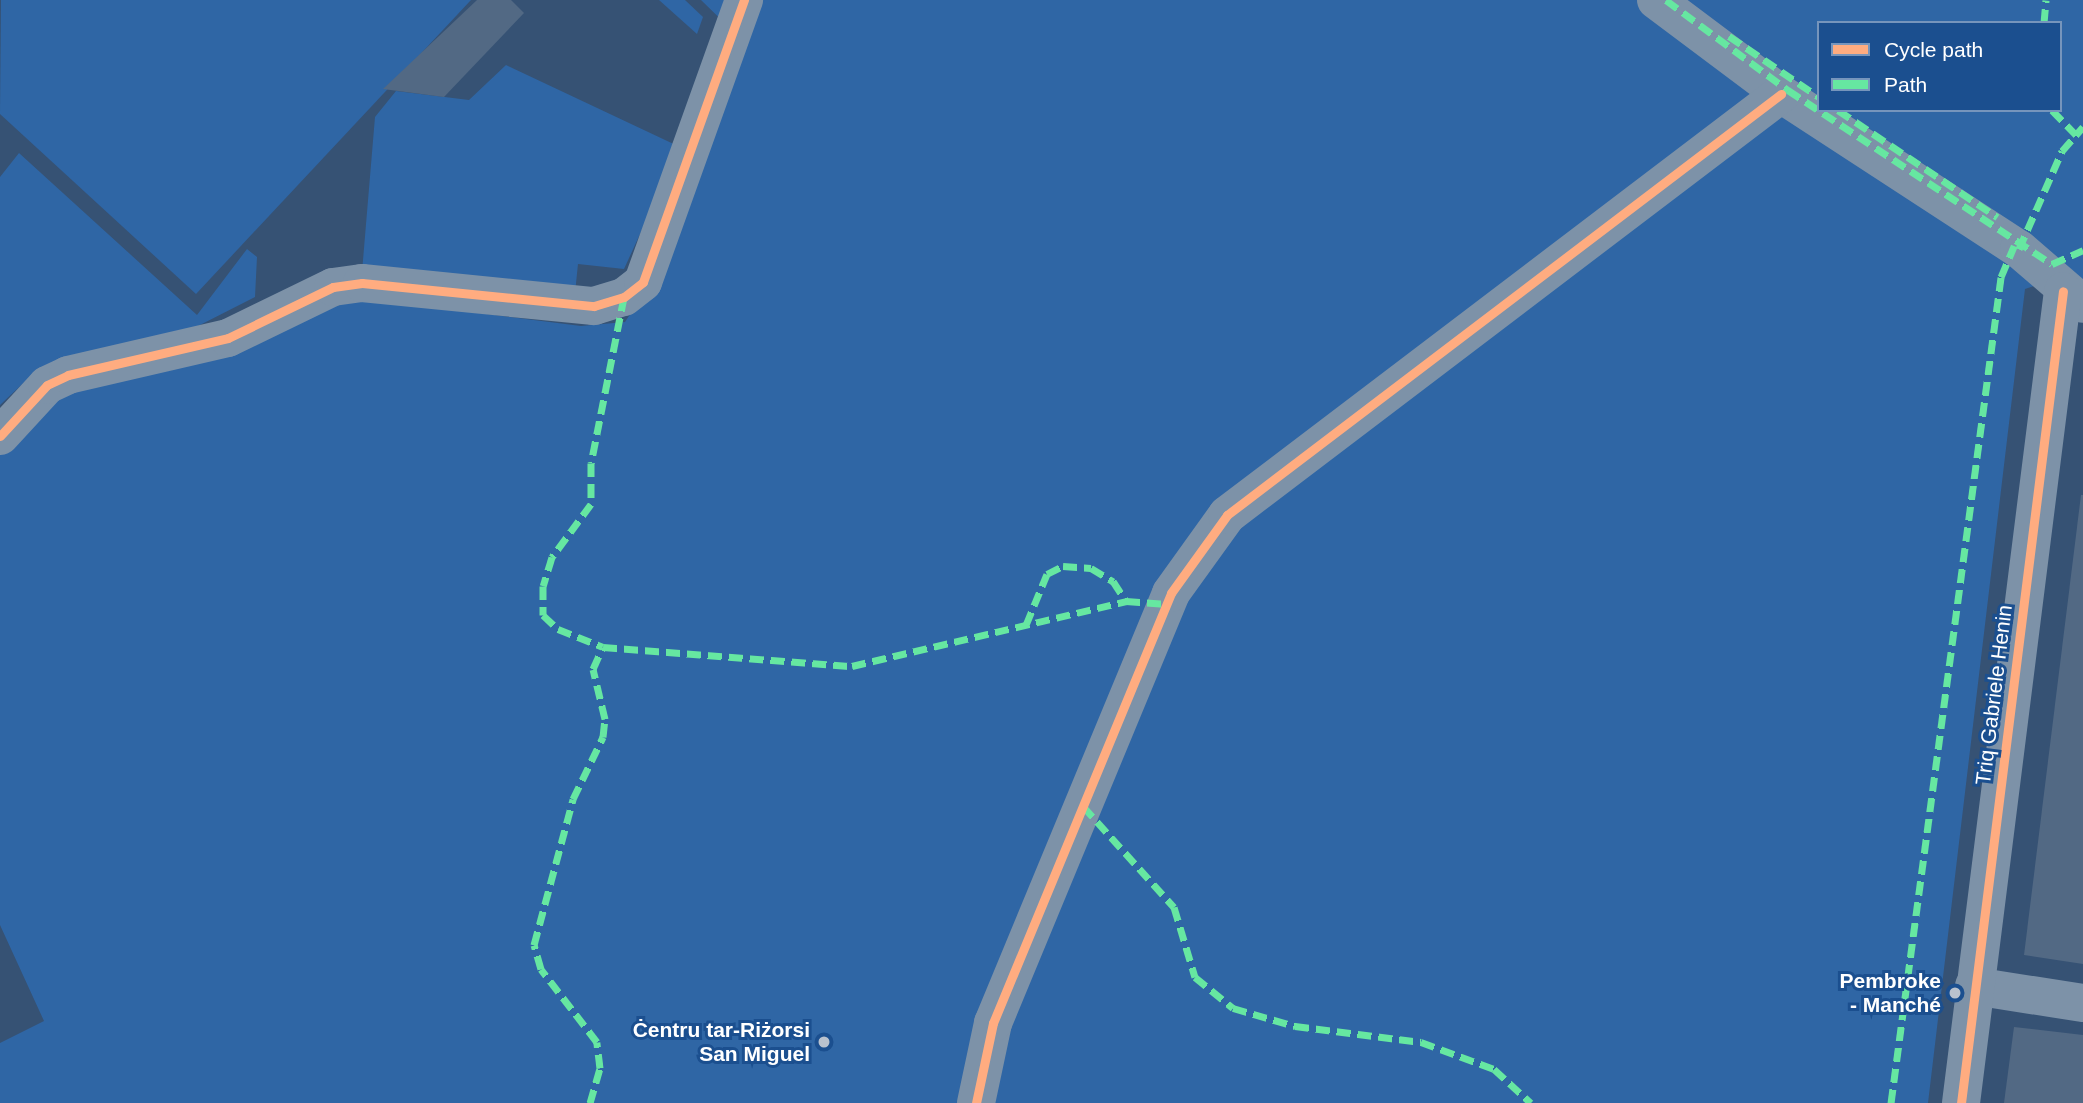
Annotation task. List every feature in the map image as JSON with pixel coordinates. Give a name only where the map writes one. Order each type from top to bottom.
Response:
[{"type":"street","points":[[0,436],[47,385],[68,375],[228,338],[333,287],[362,283],[594,306],[624,297],[643,282],[744,0]]},
{"type":"street","points":[[1656,0],[1781,94],[2019,249],[2073,298]]},
{"type":"street","points":[[976,1103],[993,1023],[1171,593],[1227,514],[1781,94]]},
{"type":"street","name":"Triq Gabriele Henin","points":[[1961,1103],[1974,986],[2073,298]]},
{"type":"street","points":[[1974,986],[2083,1003]]},
{"type":"shaded area","points":[[1,0],[471,0],[196,294],[0,114]]},
{"type":"shaded area","points":[[659,0],[685,0],[703,17],[697,34]]},
{"type":"shaded area","points":[[701,0],[2083,0],[2083,282],[2071,274],[2025,289],[1928,1103],[0,1103],[0,1043],[44,1021],[0,925],[0,444],[43,397],[362,298],[581,326],[625,322],[652,281],[744,42]]},
{"type":"shaded area","points":[[506,65],[680,147],[624,269],[578,264],[575,293],[362,272],[375,117],[396,91],[469,100]]},
{"type":"shaded area","points":[[19,153],[197,315],[247,249],[257,257],[255,297],[198,326],[32,375],[0,405],[0,177]]},
{"type":"building","points":[[477,0],[511,0],[524,13],[444,97],[383,89]]},
{"type":"building","points":[[2083,495],[2083,964],[2024,955]]},
{"type":"building","points":[[2014,1027],[2083,1035],[2083,1103],[2004,1103]]},
{"type":"marked path","points":[[1666,0],[1817,109]]},
{"type":"marked path","points":[[2044,21],[2046,0]]},
{"type":"marked path","points":[[1729,36],[1817,96]]},
{"type":"marked path","points":[[1821,112],[2052,264],[2083,250]]},
{"type":"marked path","points":[[1841,112],[1997,217]]},
{"type":"marked path","points":[[2054,112],[2076,135]]},
{"type":"marked path","points":[[2019,249],[2062,151],[2083,127]]},
{"type":"marked path","points":[[1891,1103],[2001,277],[2014,246]]},
{"type":"marked path","points":[[624,297],[591,463],[591,504],[552,557],[543,586],[543,615],[558,629],[603,647],[852,666],[1126,601],[1167,604]]},
{"type":"marked path","points":[[1026,625],[1047,574],[1063,566],[1091,568],[1113,581],[1126,601]]},
{"type":"marked path","points":[[590,1103],[600,1068],[597,1042],[541,969],[534,945],[573,799],[603,737],[605,719],[593,669],[603,647]]},
{"type":"marked path","points":[[1083,806],[1174,907],[1195,977],[1233,1008],[1295,1026],[1421,1042],[1494,1069],[1531,1103]]},
{"type":"cycle path","points":[[0,436],[47,385],[68,375],[228,338],[333,287],[362,283],[594,306],[624,297],[643,282],[744,0]]},
{"type":"cycle path","points":[[976,1103],[993,1023],[1171,593],[1227,515],[1781,94]]},
{"type":"cycle path","points":[[1961,1103],[2063,291]]},
{"type":"place","name":"Pembroke - Manché","points":[[1955,993]]},
{"type":"place","name":"Ċentru tar-Riżorsi San Miguel","points":[[824,1042]]}]
